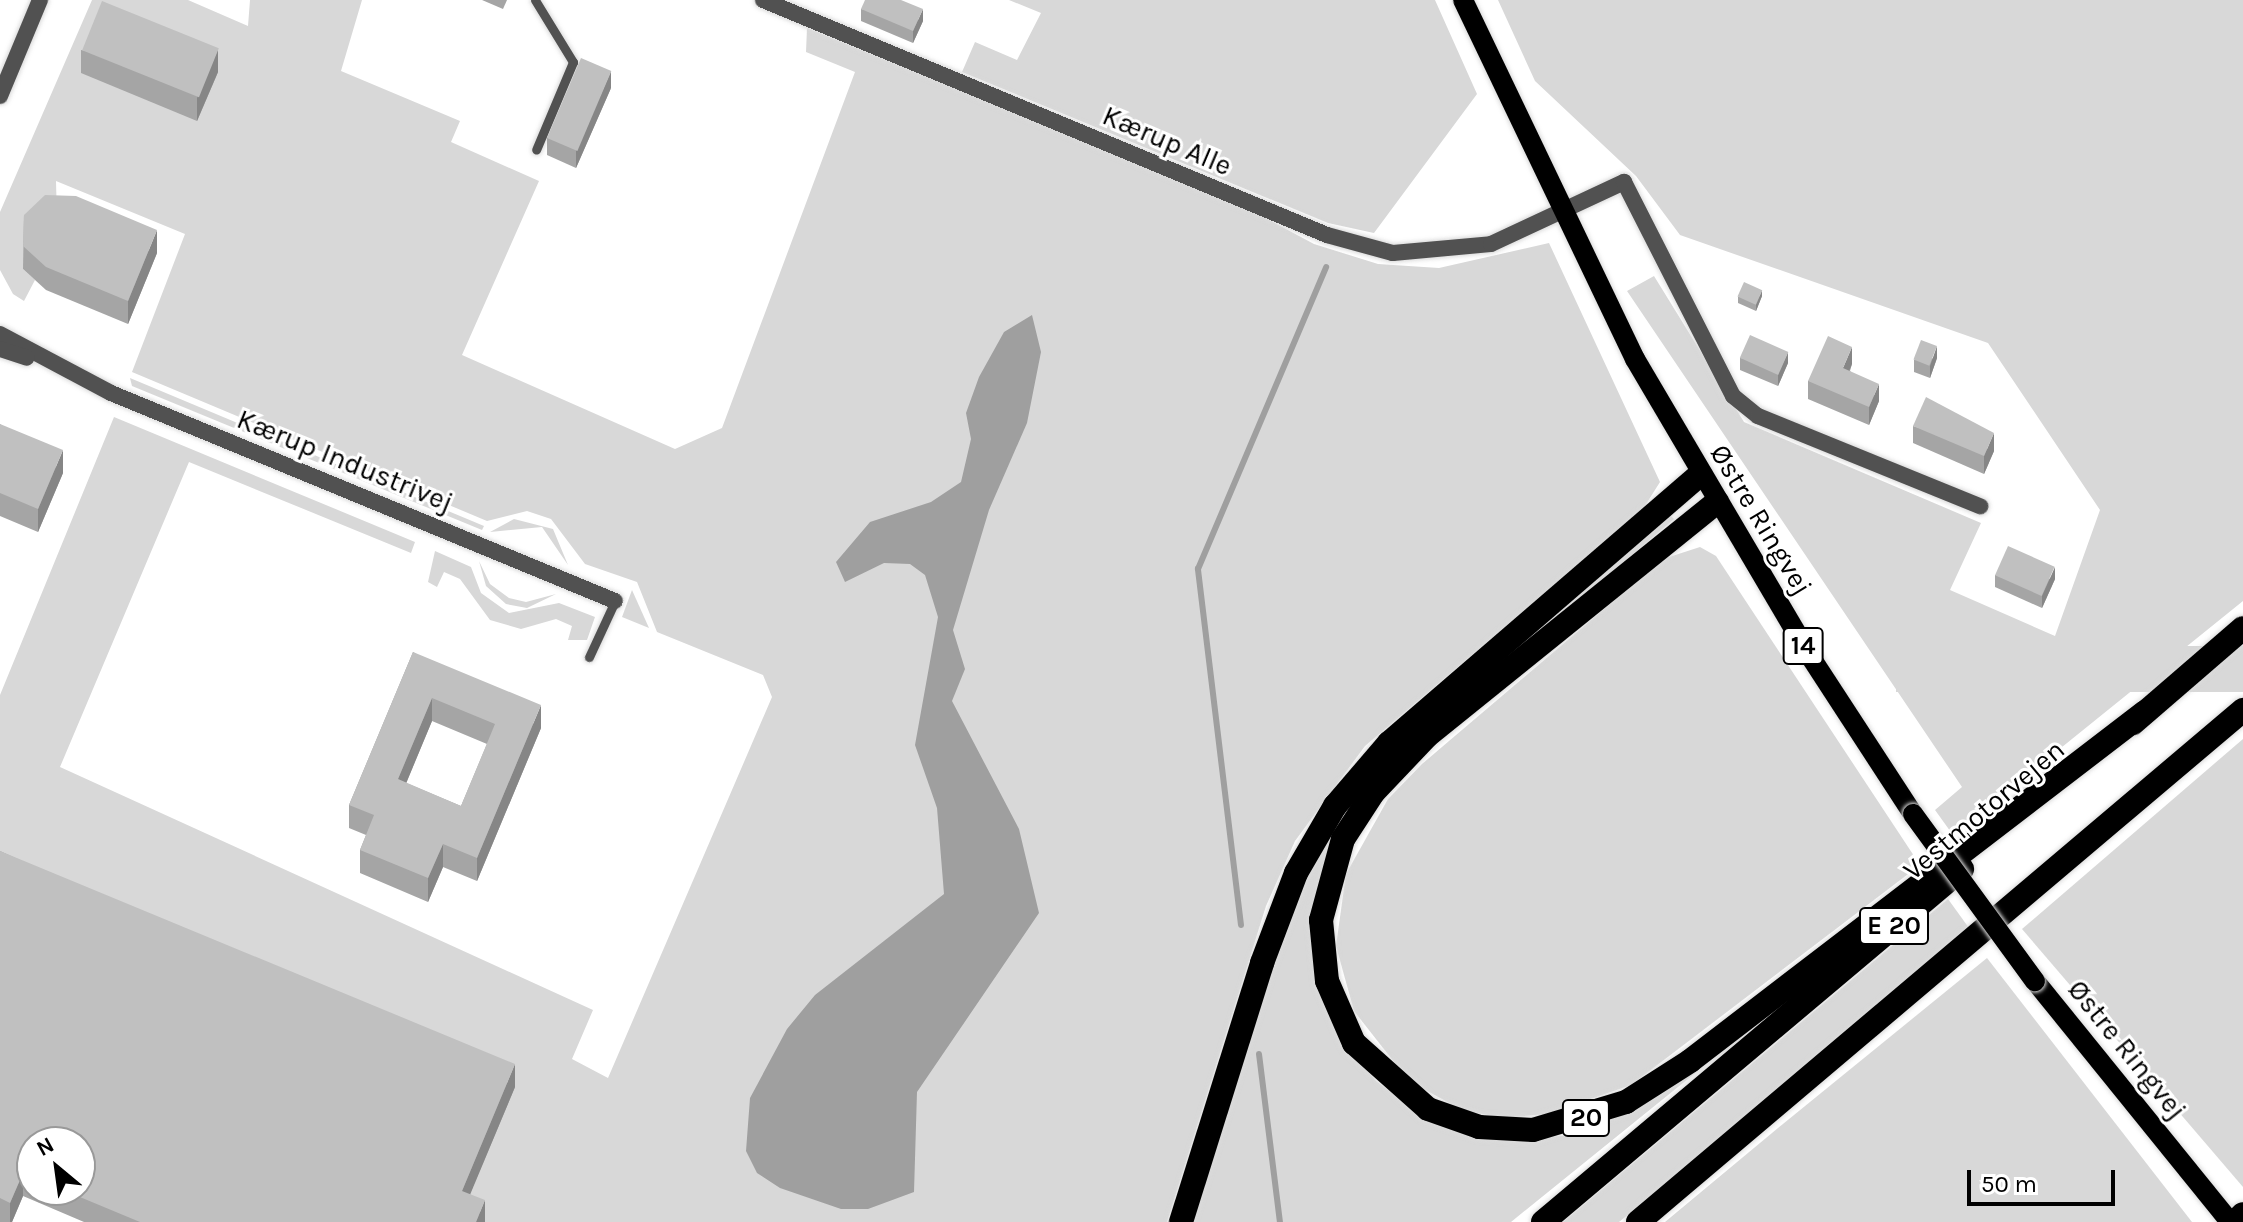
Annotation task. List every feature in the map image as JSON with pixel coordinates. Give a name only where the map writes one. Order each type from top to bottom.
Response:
[{"type":"highway","points":[[1181,1222],[1262,963],[1296,873],[1335,806],[1389,743],[1700,475]]},
{"type":"highway","name":"20","points":[[1717,502],[1427,736],[1373,793],[1343,839],[1321,920],[1327,981],[1354,1043],[1428,1109],[1479,1127],[1533,1130],[1626,1102],[1690,1061],[2145,712]]},
{"type":"highway","name":"Vestmotorvejen","points":[[1543,1222],[2243,628]]},
{"type":"highway","name":"E 20","points":[[1638,1222],[2243,710]]},
{"type":"highway","points":[[2232,1222],[2243,1214]]},
{"type":"main road","name":"Østre Ringvej","points":[[1463,0],[1560,213],[1700,475],[1913,814],[2035,981],[2232,1222]]},
{"type":"street","points":[[0,96],[40,0]]},
{"type":"street","name":"Kærup Alle","points":[[763,0],[1359,246],[1460,251],[1523,234],[1560,213]]},
{"type":"street","name":"Østre Ringvej","points":[[1560,213],[1624,182],[1733,396],[1758,416],[1980,506]]},
{"type":"street","name":"Kærup Industrivej","points":[[0,334],[55,366]]},
{"type":"street","name":"Kærup Industrivej","points":[[0,349],[55,366],[615,601]]},
{"type":"lane","points":[[535,0],[573,62],[536,150]]},
{"type":"lane","points":[[589,657],[615,601]]},
{"type":"shaded area","points":[[92,0],[188,0],[248,26],[250,0],[362,0],[341,71],[460,121],[451,142],[539,181],[462,355],[675,449],[722,428],[855,72],[806,52],[807,28],[1245,207],[1314,244],[1378,264],[1439,268],[1549,243],[1660,482],[1643,509],[1365,746],[1295,841],[1266,906],[1167,1222],[481,1222],[462,1214],[514,1087],[0,874],[0,695],[114,417],[415,542],[411,553],[189,462],[60,767],[593,1010],[572,1059],[608,1078],[772,697],[763,675],[657,632],[637,582],[585,564],[551,519],[527,511],[487,521],[132,372],[185,234],[56,181],[57,219],[23,269],[35,280],[24,301],[13,294],[0,270],[0,212]]},
{"type":"shaded area","points":[[1009,0],[1435,0],[1477,94],[1374,233],[1328,223],[962,72],[975,42],[1017,60],[1041,13]]},
{"type":"shaded area","points":[[1498,0],[2243,0],[2243,601],[1953,835],[1935,810],[1962,787],[1627,291],[1654,276],[1744,422],[1981,523],[1950,590],[2055,636],[2100,510],[1988,343],[1680,235],[1636,176],[1535,81]]},
{"type":"shaded area","points":[[1032,315],[1041,352],[1027,423],[989,510],[953,630],[965,669],[952,701],[1019,829],[1039,913],[917,1092],[914,1192],[868,1209],[841,1209],[780,1188],[757,1173],[746,1151],[750,1098],[787,1029],[815,995],[944,894],[937,808],[915,745],[938,617],[925,575],[910,564],[884,563],[845,582],[836,562],[870,522],[931,502],[961,482],[971,439],[966,413],[979,377],[1004,332]]},
{"type":"shaded area","points":[[130,378],[484,526],[482,530],[132,386]]},
{"type":"shaded area","points":[[1668,513],[1674,519],[1410,744],[1323,869],[1346,1045],[1376,1081],[1429,1120],[1504,1140],[1576,1135],[1720,1053],[1511,1222],[1190,1222],[1279,940],[1324,839],[1369,776]]},
{"type":"shaded area","points":[[514,519],[553,529],[568,565],[542,527],[490,532]]},
{"type":"shaded area","points":[[1700,547],[1716,556],[1920,865],[1631,1085],[1547,1114],[1503,1118],[1462,1110],[1409,1081],[1354,1011],[1336,946],[1346,874],[1388,799],[1422,764],[1663,559]]},
{"type":"shaded area","points":[[435,551],[471,567],[481,593],[509,613],[559,603],[595,617],[587,640],[568,640],[572,626],[556,619],[521,629],[490,620],[460,579],[444,572],[437,587],[428,582]]},
{"type":"shaded area","points":[[479,561],[490,584],[509,598],[526,602],[556,594],[527,608],[506,604],[486,586]]},
{"type":"shaded area","points":[[632,590],[649,628],[622,617]]},
{"type":"shaded area","points":[[1896,646],[2243,646],[2243,692],[1896,692]]},
{"type":"shaded area","points":[[2243,739],[2243,1187],[2022,929]]},
{"type":"shaded area","points":[[1948,899],[1969,928],[1734,1129],[1619,1222],[1563,1222]]},
{"type":"shaded area","points":[[1987,958],[2192,1222],[1665,1222],[1778,1128]]},
{"type":"building","points":[[865,0],[901,0],[923,9],[913,31],[861,9]]},
{"type":"building","points":[[102,1],[219,48],[199,97],[82,50]]},
{"type":"building","points":[[581,58],[611,71],[577,151],[547,138]]},
{"type":"building","points":[[45,195],[76,196],[157,230],[128,301],[46,267],[23,246],[24,215]]},
{"type":"building","points":[[1744,282],[1762,290],[1756,305],[1737,297]]},
{"type":"building","points":[[1750,335],[1788,352],[1778,375],[1740,358]]},
{"type":"building","points":[[1828,336],[1852,347],[1843,368],[1879,384],[1869,407],[1808,381]]},
{"type":"building","points":[[1921,340],[1937,346],[1929,366],[1913,360]]},
{"type":"building","points":[[1926,397],[1994,433],[1984,456],[1913,426]]},
{"type":"building","points":[[0,424],[63,450],[38,509],[0,493]]},
{"type":"building","points":[[2008,546],[2055,567],[2042,596],[1995,575]]},
{"type":"building","points":[[413,652],[541,705],[477,858],[443,844],[428,878],[360,850],[374,815],[349,805]],"holes":[[[432,698],[495,724],[461,806],[398,779]]]},
{"type":"building","points":[[0,851],[515,1064],[462,1191],[485,1200],[476,1222],[140,1222],[96,1204],[96,1126],[16,1126],[16,1189],[10,1203],[0,1198]]},
{"type":"waterway","points":[[1241,925],[1198,569],[1326,267]]},
{"type":"waterway","points":[[1259,1054],[1280,1222]]}]
